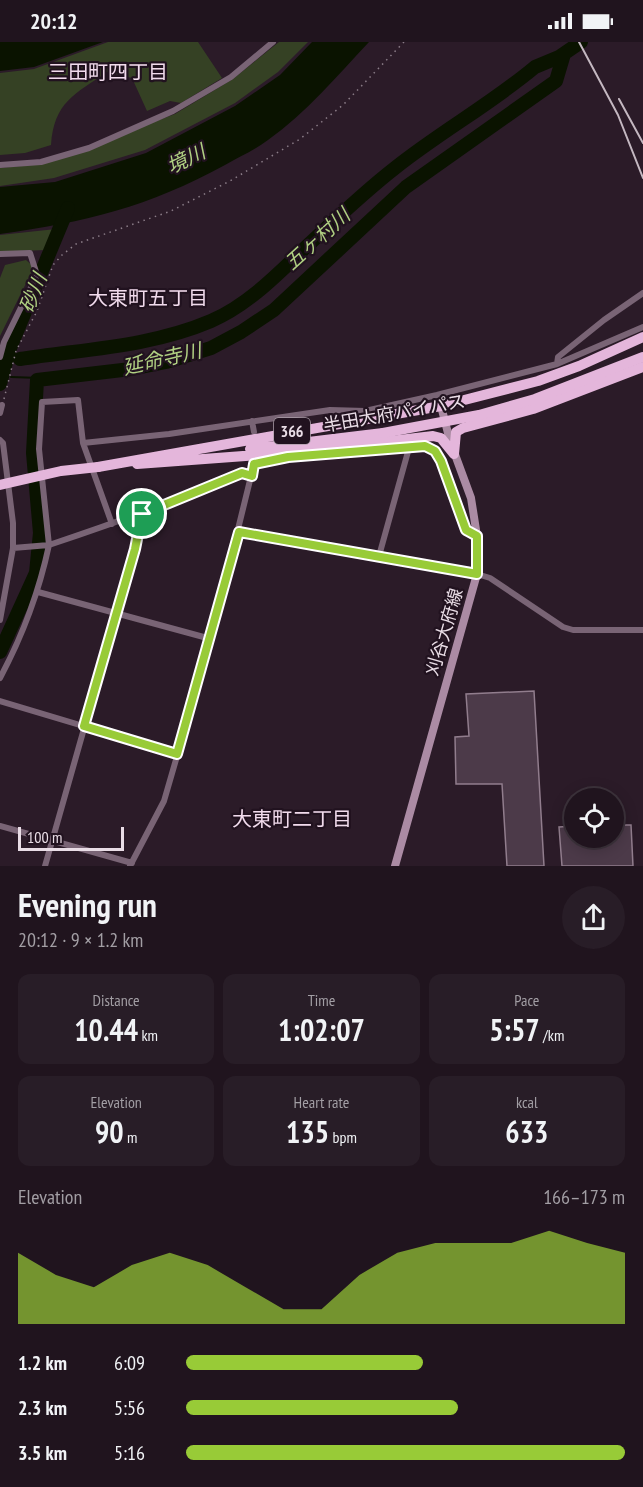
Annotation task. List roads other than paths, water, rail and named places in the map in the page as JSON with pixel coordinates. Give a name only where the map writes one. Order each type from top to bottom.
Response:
[{"type":"highway","name":"366","points":[[98,467],[441,406],[538,381],[579,366],[643,337]]},
{"type":"highway","name":"半田大府パイパス","points":[[0,485],[61,471],[316,442],[383,433],[479,415],[597,376],[643,357]]},
{"type":"highway","points":[[454,454],[456,432],[464,428],[533,409],[643,366]]},
{"type":"highway","name":"366","points":[[98,467],[298,452],[433,436],[441,438],[454,454]]},
{"type":"main road","name":"刈谷大府線","points":[[395,866],[477,574],[477,536],[471,498],[454,454],[441,406]]},
{"type":"street","points":[[0,165],[41,162],[89,148],[173,111],[231,77],[273,42]]},
{"type":"street","points":[[0,254],[30,253],[37,275],[4,342],[0,357]]},
{"type":"street","points":[[557,364],[558,357],[604,320],[643,293]]},
{"type":"street","points":[[83,443],[169,435],[330,410],[365,411],[557,364],[643,327]]},
{"type":"street","points":[[0,678],[17,645],[38,592],[49,545],[39,449],[42,402],[78,400],[83,443],[112,524]]},
{"type":"street","points":[[0,413],[2,405]]},
{"type":"street","points":[[252,421],[254,432]]},
{"type":"street","points":[[0,440],[3,443],[11,501],[13,548],[0,620]]},
{"type":"street","points":[[0,826],[131,864],[164,801],[239,532],[254,462],[288,457],[425,446],[435,451],[466,530],[477,536]]},
{"type":"street","points":[[379,556],[409,448]]},
{"type":"street","points":[[13,548],[49,545],[142,514],[242,473],[252,476]]},
{"type":"street","points":[[45,866],[135,549],[142,514]]},
{"type":"street","points":[[239,532],[477,574],[490,578],[563,627],[582,631],[643,630]]},
{"type":"street","points":[[38,592],[210,639]]},
{"type":"street","points":[[0,701],[177,754]]},
{"type":"water","points":[[0,42],[103,42],[34,67],[0,71]]},
{"type":"water","name":"境川","points":[[312,42],[369,42],[309,106],[258,147],[197,180],[143,202],[89,218],[0,234],[0,187],[55,182],[146,153],[235,106],[280,75]]},
{"type":"waterway","name":"五ヶ村川","points":[[20,359],[141,342],[188,330],[225,314],[262,288],[361,196],[412,155],[535,67],[559,57],[581,42]]},
{"type":"waterway","name":"延命寺川","points":[[0,652],[36,573],[40,533],[33,453],[37,380],[131,369],[166,362],[211,348],[241,332],[274,310],[406,187],[556,81],[564,54]]},
{"type":"waterway","name":"砂川","points":[[0,384],[10,348],[68,208]]},
{"type":"waterway","points":[[11,377],[40,378]]},
{"type":"railway","points":[[579,42],[618,115],[643,178]]},
{"type":"railway","points":[[619,99],[643,143]]},
{"type":"district","name":"三田町四丁目","points":[[108,72]]},
{"type":"district","name":"大東町五丁目","points":[[148,298]]},
{"type":"district","name":"大東町二丁目","points":[[292,819]]}]
